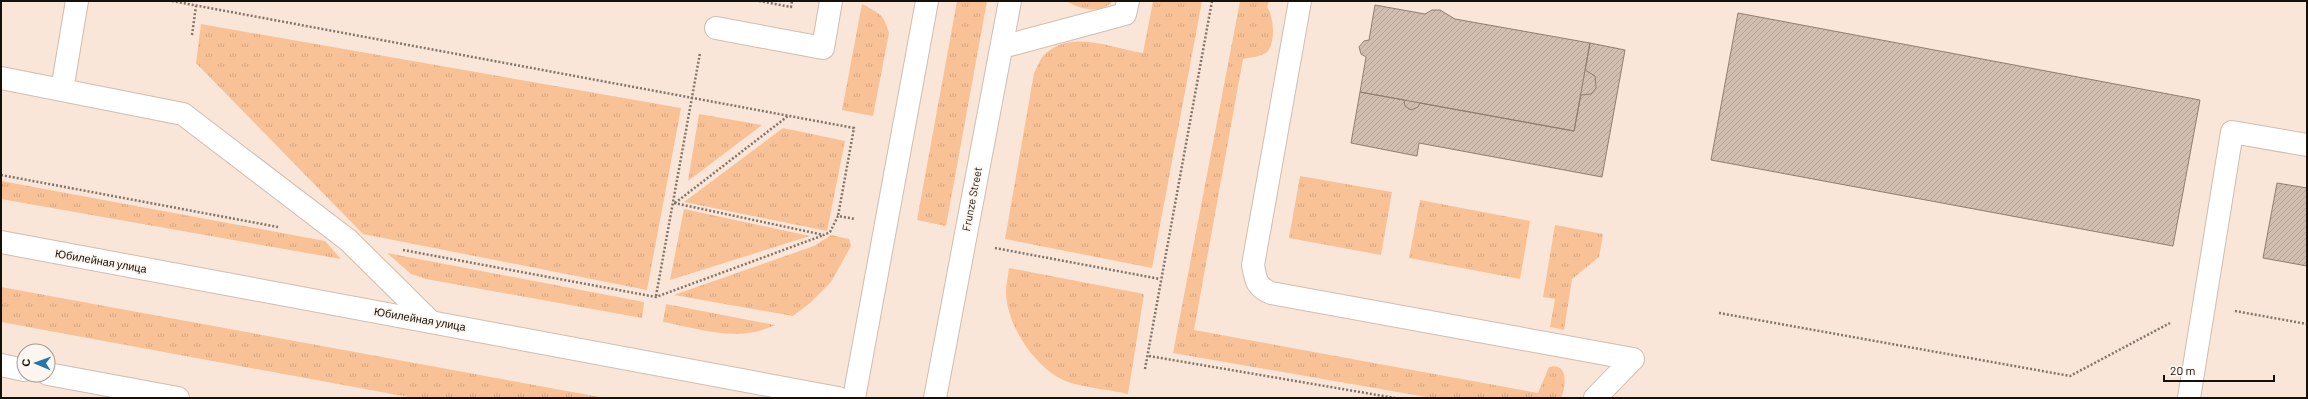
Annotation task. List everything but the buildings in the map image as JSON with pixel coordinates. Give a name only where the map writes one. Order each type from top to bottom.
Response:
[{"type":"main road","points":[[62,90],[77,1]]},
{"type":"main road","points":[[716,28],[823,48],[831,1]]},
{"type":"main road","points":[[854,398],[927,1]]},
{"type":"main road","name":"Frunze Street","points":[[935,398],[1010,1]]},
{"type":"main road","points":[[1002,47],[1125,14],[1128,1]]},
{"type":"main road","points":[[1300,1],[1253,265],[1255,279],[1260,287],[1271,293],[1633,359],[1595,398]]},
{"type":"main road","points":[[1,78],[183,114],[348,240],[430,321]]},
{"type":"main road","points":[[2189,398],[2232,132],[2307,145]]},
{"type":"main road","name":"Юбилейная улица","points":[[1,242],[838,398]]},
{"type":"main road","points":[[1,365],[16,368]]},
{"type":"main road","points":[[56,375],[178,398]]},
{"type":"path","points":[[172,1],[854,128],[838,216],[830,232],[656,297],[674,204],[691,98]]},
{"type":"path","points":[[759,1],[791,7],[792,1]]},
{"type":"path","points":[[1145,369],[1149,356],[1160,279],[1212,1]]},
{"type":"path","points":[[192,35],[196,6]]},
{"type":"path","points":[[674,204],[788,116]]},
{"type":"path","points":[[674,204],[824,235]]},
{"type":"path","points":[[838,216],[886,226]]},
{"type":"path","points":[[1002,250],[1160,279]]},
{"type":"path","points":[[1719,313],[2070,376],[2204,305],[2307,324]]},
{"type":"path","points":[[1149,356],[1395,398]]},
{"type":"green space","points":[[957,1],[987,1],[946,226],[917,220]]},
{"type":"green space","points":[[1066,1],[1113,1],[1102,8],[1090,9],[1077,6]]},
{"type":"green space","points":[[1153,1],[1202,1],[1152,268],[1005,239],[1034,73],[1043,56],[1053,48],[1065,43],[1078,41],[1104,44],[1143,53]]},
{"type":"green space","points":[[1240,1],[1269,1],[1267,7],[1271,17],[1273,36],[1270,48],[1267,52],[1258,56],[1243,59],[1194,330],[1538,393],[1549,367],[1555,366],[1563,371],[1564,376],[1565,382],[1561,398],[1432,398],[1173,353]]},
{"type":"green space","points":[[862,4],[883,18],[889,33],[873,116],[842,110]]},
{"type":"green space","points":[[201,24],[681,108],[647,290],[363,234],[196,63]]},
{"type":"green space","points":[[699,114],[762,125],[688,181]]},
{"type":"green space","points":[[783,128],[845,141],[827,231],[684,202]]},
{"type":"green space","points":[[1300,176],[1392,192],[1381,255],[1289,238]]},
{"type":"green space","points":[[1,181],[325,241],[341,259],[1,199]]},
{"type":"green space","points":[[1420,200],[1530,221],[1520,279],[1409,258]]},
{"type":"green space","points":[[684,209],[810,236],[670,280]]},
{"type":"green space","points":[[1555,225],[1603,234],[1599,257],[1572,279],[1564,330],[1550,327],[1555,299],[1543,297]]},
{"type":"green space","points":[[831,235],[849,239],[851,246],[831,282],[810,303],[793,316],[674,295],[814,246]]},
{"type":"green space","points":[[387,253],[644,302],[642,318],[426,279],[411,274]]},
{"type":"green space","points":[[1009,268],[1144,294],[1128,394],[1071,383],[1059,378],[1047,370],[1036,359],[1018,334],[1012,320],[1006,293]]},
{"type":"green space","points":[[1,287],[605,398],[414,398],[1,322]]},
{"type":"green space","points":[[666,304],[775,325],[747,333],[733,334],[705,331],[663,322]]}]
